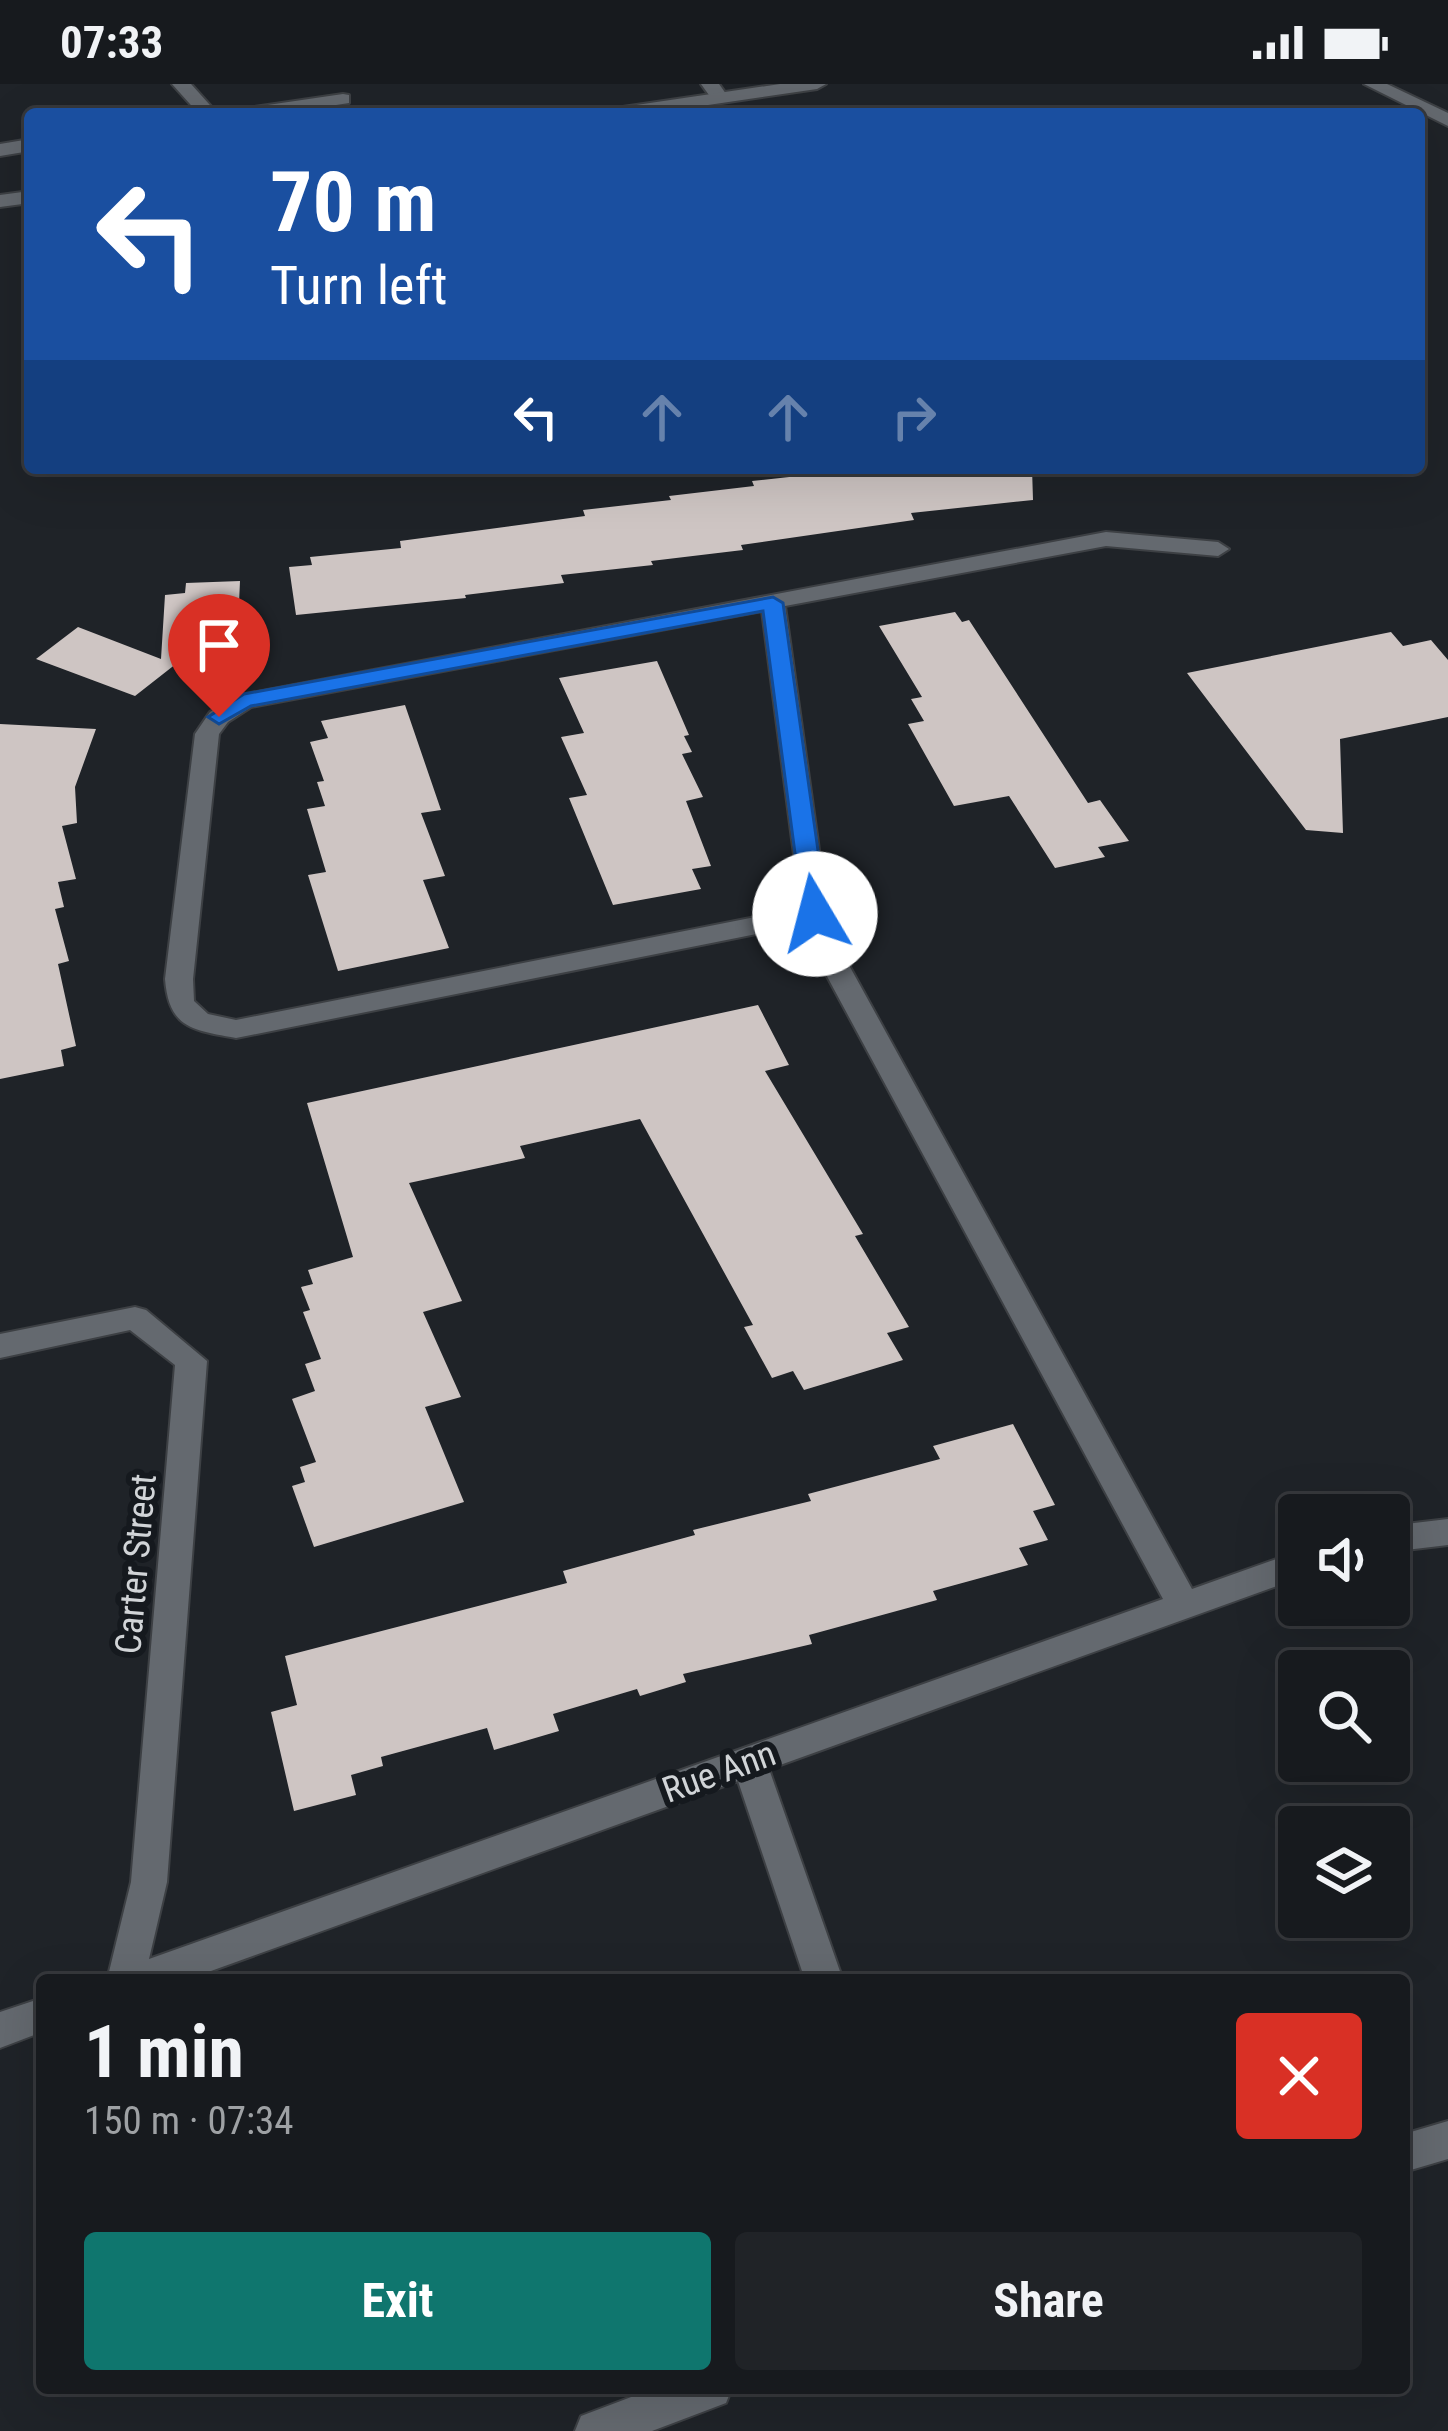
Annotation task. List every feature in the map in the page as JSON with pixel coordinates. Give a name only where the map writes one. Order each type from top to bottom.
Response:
[{"type":"street","points":[[181,84],[203,108]]},
{"type":"street","points":[[327,84],[349,106]]},
{"type":"street","points":[[637,108],[715,91],[817,84]]},
{"type":"street","points":[[1373,84],[1423,108]]},
{"type":"street","points":[[815,914],[236,1029],[200,1022],[181,1004],[179,979],[207,734],[219,717],[244,701],[1106,539],[1218,549]]},
{"type":"street","points":[[773,603],[815,914],[836,967],[1184,1606]]},
{"type":"street","name":"Carter Street","points":[[0,1346],[135,1318],[191,1361],[149,1882],[127,1974]]},
{"type":"street","points":[[1410,1537],[1448,1532]]},
{"type":"street","name":"Rue Ann","points":[[156,1974],[1278,1572]]},
{"type":"street","points":[[749,1762],[822,1974]]},
{"type":"street","points":[[0,2030],[36,2017]]},
{"type":"street","points":[[1410,2151],[1448,2140]]},
{"type":"street","points":[[596,2431],[695,2394]]},
{"type":"building","points":[[816,474],[1032,474],[1033,500],[911,513],[914,520],[741,545],[743,550],[651,561],[653,565],[561,575],[564,583],[296,615],[289,567],[312,565],[310,557],[401,548],[400,541],[585,516],[583,510],[754,486],[752,481]]},
{"type":"building","points":[[240,581],[237,647],[195,649],[135,696],[36,659],[78,627],[161,659],[165,595],[185,593],[186,583]]},
{"type":"building","points":[[955,612],[962,622],[969,620],[1088,803],[1100,800],[1129,841],[1098,847],[1105,857],[1055,868],[1009,796],[954,806],[908,724],[924,721],[911,699],[922,697],[879,626]]},
{"type":"building","points":[[1391,632],[1403,646],[1431,640],[1448,660],[1448,717],[1340,739],[1343,833],[1306,830],[1187,673]]},
{"type":"building","points":[[657,661],[689,735],[684,736],[692,752],[682,754],[703,797],[686,801],[711,866],[692,869],[701,889],[613,905],[569,798],[587,795],[561,737],[584,733],[559,678]]},
{"type":"building","points":[[405,705],[441,810],[421,813],[445,876],[423,880],[449,948],[338,971],[308,875],[326,872],[307,809],[325,806],[317,782],[324,781],[310,742],[328,738],[321,721]]},
{"type":"building","points":[[0,724],[96,729],[75,787],[77,823],[62,826],[76,879],[58,882],[64,907],[55,909],[69,961],[58,964],[76,1046],[61,1050],[64,1066],[0,1079]]},
{"type":"building","points":[[758,1005],[789,1065],[765,1071],[863,1234],[855,1236],[909,1327],[887,1333],[903,1360],[804,1390],[793,1371],[772,1378],[744,1327],[753,1325],[640,1119],[520,1146],[525,1158],[409,1183],[462,1301],[423,1312],[461,1397],[425,1407],[464,1502],[314,1547],[292,1486],[305,1482],[300,1467],[316,1462],[292,1399],[315,1391],[305,1364],[321,1359],[303,1312],[310,1310],[301,1287],[313,1284],[308,1270],[353,1257],[307,1103]]},
{"type":"building","points":[[1013,1424],[1055,1505],[1033,1511],[1048,1540],[1019,1548],[1028,1565],[933,1591],[937,1600],[809,1635],[812,1644],[683,1674],[686,1682],[640,1696],[637,1689],[553,1714],[559,1731],[494,1750],[487,1728],[381,1757],[383,1766],[351,1775],[356,1795],[294,1811],[271,1712],[297,1705],[285,1656],[567,1583],[563,1571],[695,1535],[693,1530],[811,1501],[808,1494],[940,1459],[933,1446]]},
{"type":"route","points":[[219,717],[244,701],[773,603],[815,914]]}]
